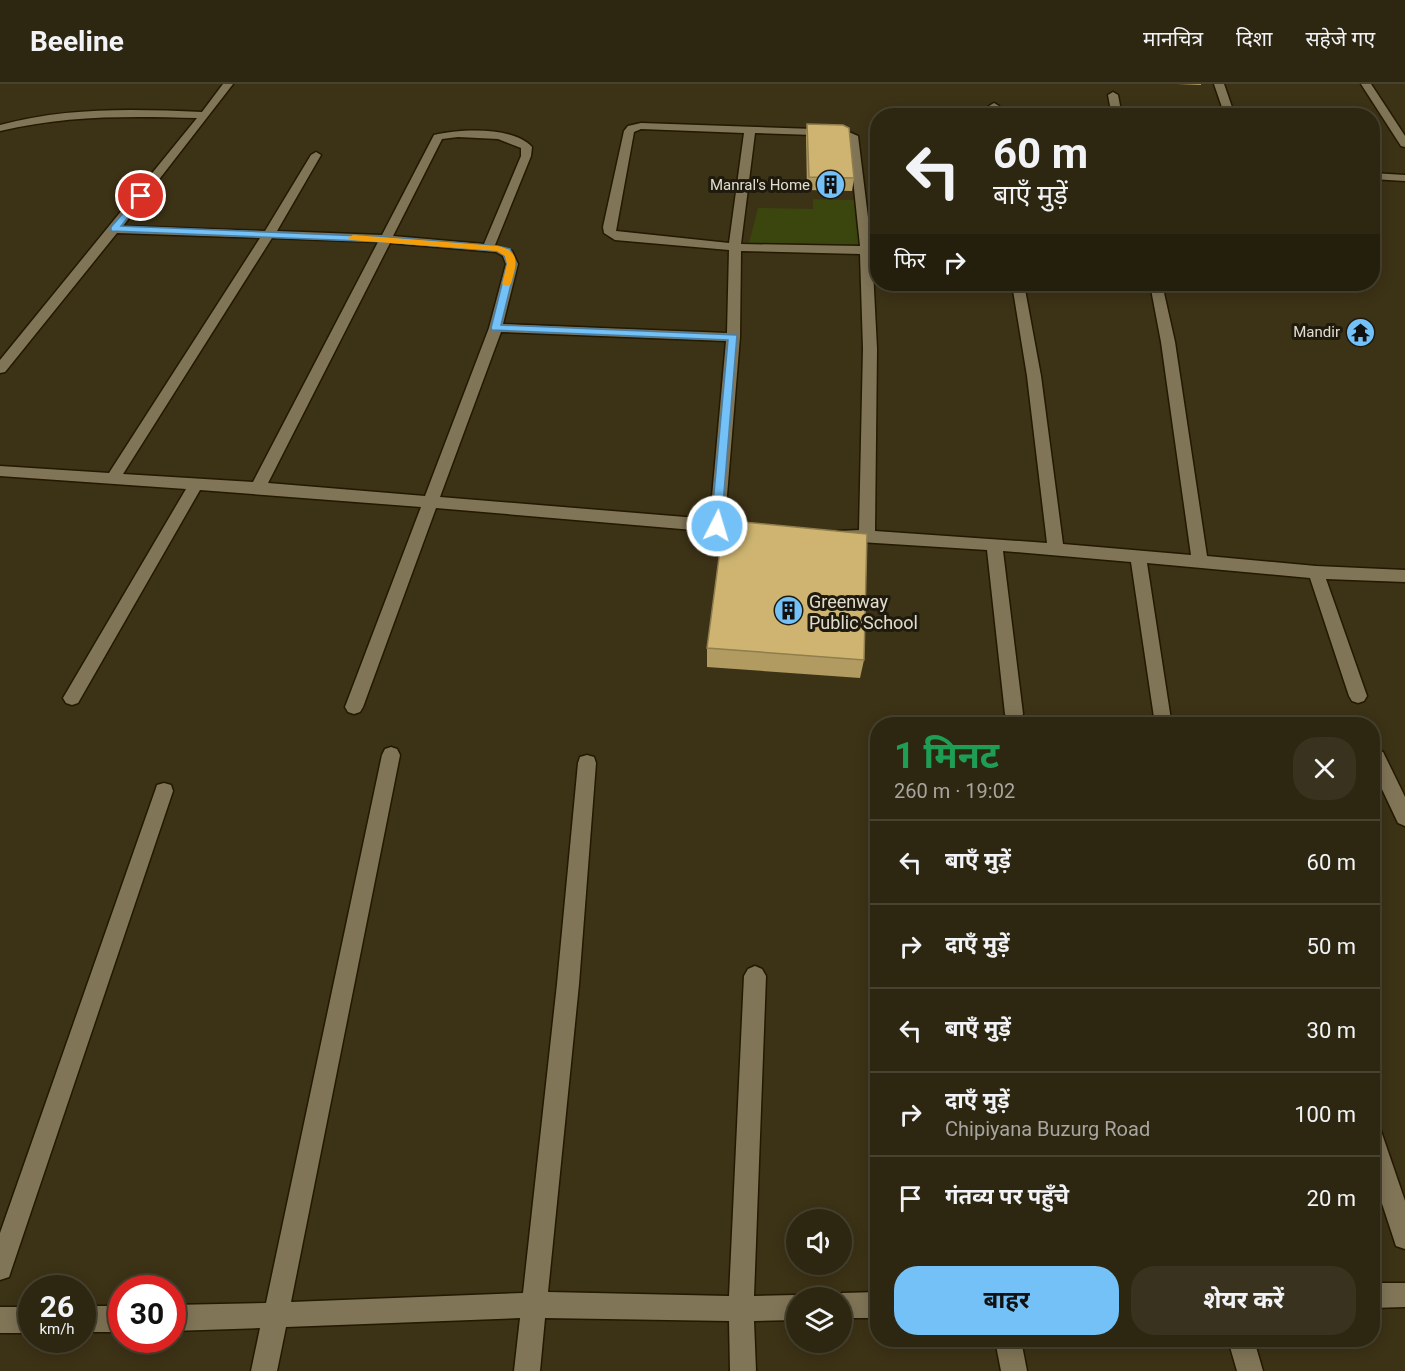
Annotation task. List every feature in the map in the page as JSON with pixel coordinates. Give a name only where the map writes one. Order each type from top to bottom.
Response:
[{"type":"street","points":[[0,369],[228,84]]},
{"type":"street","points":[[1219,84],[1227,108]]},
{"type":"street","points":[[1366,84],[1405,144]]},
{"type":"street","points":[[1113,95],[1115,108]]},
{"type":"street","points":[[0,128],[24,120],[53,116],[150,113],[204,115]]},
{"type":"street","points":[[866,250],[735,247],[615,236],[610,233],[609,228],[632,128],[641,126],[844,133],[854,138],[866,250],[870,349],[867,536]]},
{"type":"street","points":[[717,526],[733,337],[735,247],[750,129]]},
{"type":"street","points":[[258,488],[438,137],[458,134],[510,137],[522,141],[527,147],[526,156],[488,248]]},
{"type":"street","points":[[113,478],[269,234],[316,155]]},
{"type":"street","points":[[1380,176],[1405,178]]},
{"type":"street","points":[[114,229],[386,239],[506,251],[512,264],[496,328],[354,707]]},
{"type":"street","points":[[1019,291],[1034,376],[1056,549]]},
{"type":"street","points":[[1157,291],[1166,332],[1200,563]]},
{"type":"street","points":[[496,328],[733,337]]},
{"type":"street","points":[[0,471],[258,488],[763,529]]},
{"type":"street","points":[[72,698],[196,484]]},
{"type":"street","points":[[832,534],[1056,549],[1316,572],[1405,576]]},
{"type":"street","points":[[994,546],[1014,714]]},
{"type":"street","points":[[1138,557],[1162,717]]},
{"type":"street","points":[[1316,572],[1358,696]]},
{"type":"street","points":[[264,1371],[392,754]]},
{"type":"street","points":[[527,1371],[532,1305],[568,984],[587,763]]},
{"type":"street","points":[[1380,764],[1405,817]]},
{"type":"street","points":[[0,1268],[164,791]]},
{"type":"street","points":[[743,1371],[741,1310],[755,976]]},
{"type":"street","points":[[1380,1160],[1405,1237]]},
{"type":"street","points":[[1380,1296],[1405,1295]]},
{"type":"street","points":[[186,1318],[532,1305],[741,1310],[786,1308]]},
{"type":"street","points":[[852,1306],[870,1305]]},
{"type":"street","points":[[0,1320],[18,1320]]},
{"type":"street","points":[[1009,1347],[1014,1371]]},
{"type":"street","points":[[1244,1347],[1250,1371]]},
{"type":"green space","points":[[813,199],[854,200],[861,245],[749,243],[758,208],[813,209]]},
{"type":"building","points":[[807,124],[843,125],[849,128],[854,178],[809,177]]},
{"type":"building","name":"Greenway Public School","points":[[724,520],[867,534],[864,660],[707,648]]},
{"type":"slow traffic","points":[[353,238],[506,251],[512,264],[507,284]]},
{"type":"place","name":"Manral's Home","points":[[831,185]]},
{"type":"place","name":"Mandir","points":[[1361,332]]},
{"type":"place","name":"Greenway Public School","points":[[788,611]]},
{"type":"route","points":[[141,196],[114,229],[386,239],[506,251],[512,264],[496,328],[733,337],[717,526]]}]
